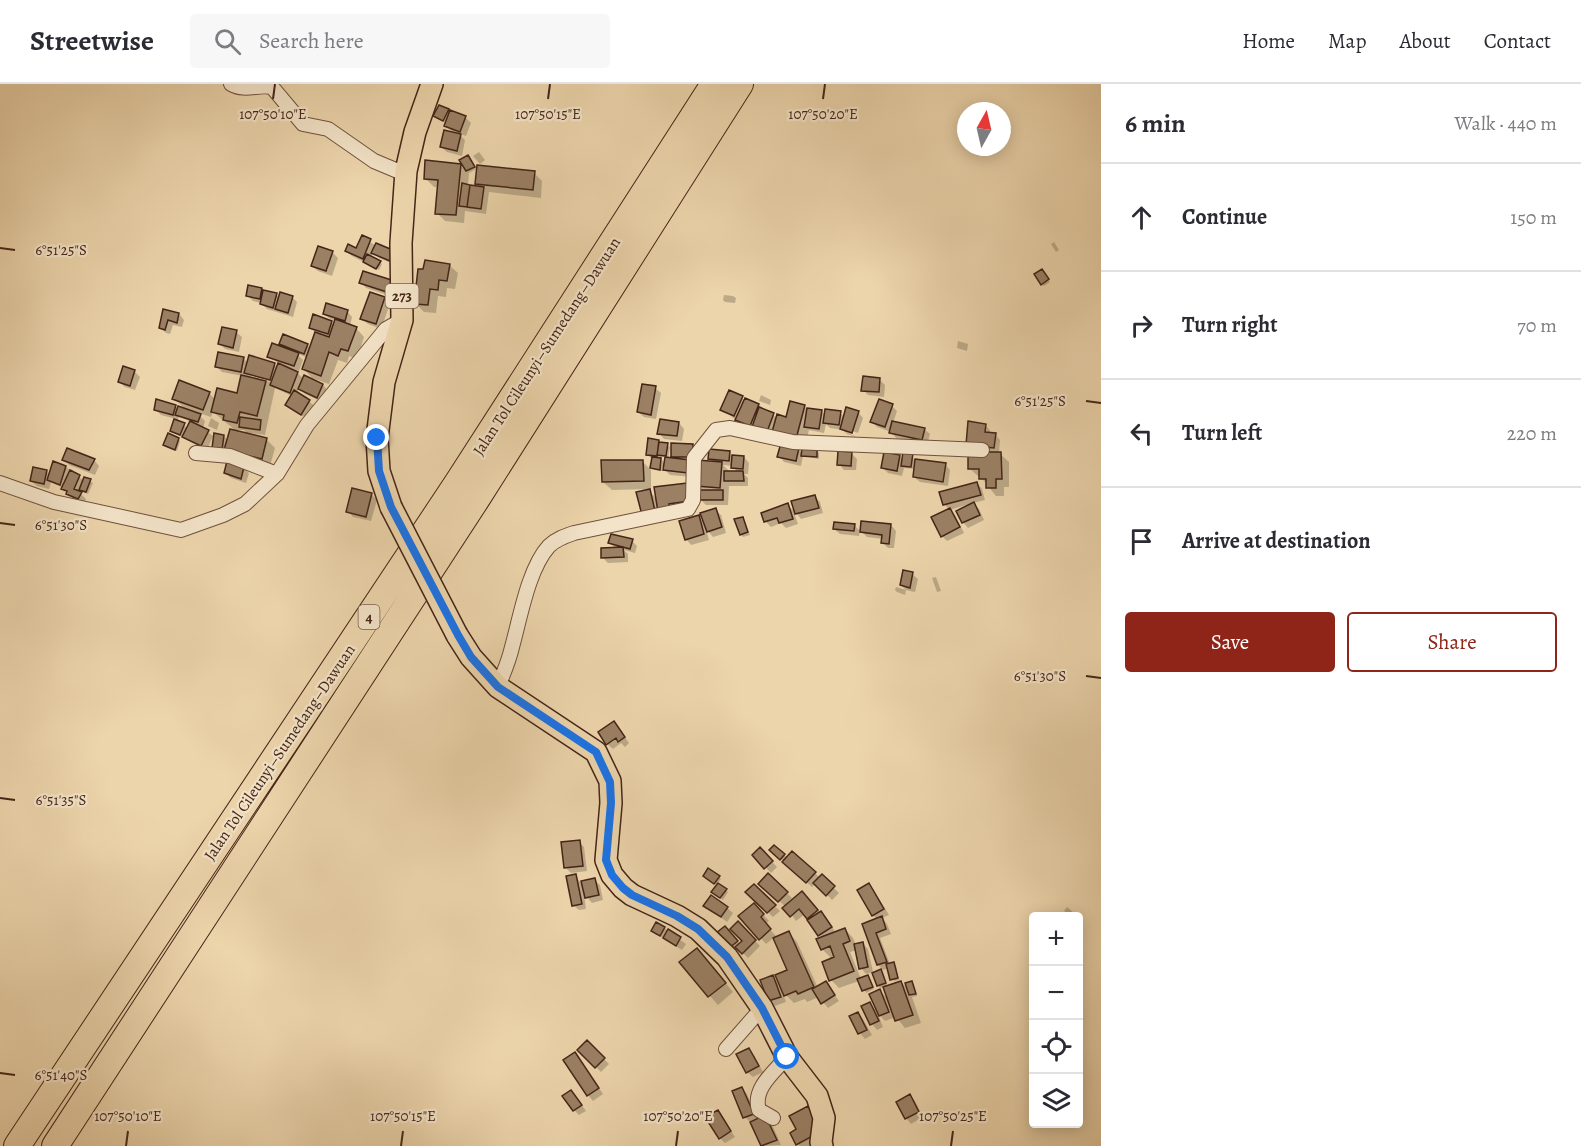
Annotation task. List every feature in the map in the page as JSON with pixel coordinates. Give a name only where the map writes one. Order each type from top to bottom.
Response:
[{"type":"highway","name":"Jalan Tol Cileunyi–Sumedang–Dawuan","points":[[17,1146],[458,482],[714,84]]},
{"type":"highway","name":"Jalan Tol Cileunyi–Sumedang–Dawuan","points":[[55,1146],[469,510],[740,84]]},
{"type":"main road","name":"273","points":[[432,84],[415,132],[405,174],[401,243],[402,320],[384,382],[377,438],[379,471],[391,507],[471,657],[498,687],[596,752],[610,782],[611,803],[606,860],[612,875],[632,895],[677,916],[698,929],[727,957],[762,1008],[787,1057],[817,1096],[824,1118],[821,1145]]},
{"type":"street","points":[[231,84],[241,88],[269,86],[303,123],[328,129],[374,161],[405,174]]},
{"type":"street","points":[[0,483],[54,502],[181,530],[224,515],[245,504],[277,474],[314,416],[386,329],[402,320]]},
{"type":"street","points":[[498,687],[512,648],[522,607],[537,567],[550,545],[559,538],[574,533],[688,509],[693,500],[694,458],[716,430],[730,428],[793,442],[982,450]]},
{"type":"street","points":[[196,453],[230,456],[277,474]]},
{"type":"street","points":[[726,1049],[762,1008]]},
{"type":"street","points":[[773,1118],[759,1110],[756,1103],[757,1093],[787,1057]]},
{"type":"building","points":[[439,105],[449,109],[443,121],[433,116]]},
{"type":"building","points":[[450,110],[466,116],[460,132],[444,126]]},
{"type":"building","points":[[444,130],[461,134],[457,151],[440,147]]},
{"type":"building","points":[[468,155],[475,167],[466,171],[459,160]]},
{"type":"building","points":[[425,160],[461,164],[456,215],[435,214],[438,180],[424,179]]},
{"type":"building","points":[[477,165],[535,171],[533,190],[475,184]]},
{"type":"building","points":[[462,183],[470,185],[467,207],[459,206]]},
{"type":"building","points":[[470,185],[484,187],[481,209],[467,207]]},
{"type":"building","points":[[362,235],[371,239],[363,259],[345,251],[348,244],[356,248]]},
{"type":"building","points":[[376,243],[395,251],[390,261],[371,253]]},
{"type":"building","points":[[318,246],[333,251],[326,271],[311,266]]},
{"type":"building","points":[[367,254],[381,261],[376,269],[363,262]]},
{"type":"building","points":[[425,260],[450,264],[447,281],[439,280],[438,290],[430,289],[428,305],[414,304],[418,269],[423,269]]},
{"type":"building","points":[[1042,269],[1049,279],[1041,285],[1034,274]]},
{"type":"building","points":[[363,271],[398,282],[393,294],[359,283]]},
{"type":"building","points":[[248,285],[262,288],[260,299],[246,296]]},
{"type":"building","points":[[263,290],[277,293],[273,308],[260,304]]},
{"type":"building","points":[[280,292],[293,296],[288,313],[275,309]]},
{"type":"building","points":[[370,292],[385,297],[376,324],[360,319]]},
{"type":"building","points":[[326,303],[348,310],[345,321],[323,314]]},
{"type":"building","points":[[163,309],[179,313],[177,323],[168,320],[165,330],[159,328]]},
{"type":"building","points":[[313,314],[332,321],[328,334],[309,328]]},
{"type":"building","points":[[335,319],[357,327],[348,351],[341,349],[338,356],[329,352],[321,376],[302,369],[315,332],[329,337]]},
{"type":"building","points":[[222,327],[237,330],[233,348],[218,344]]},
{"type":"building","points":[[283,334],[308,344],[304,354],[279,344]]},
{"type":"building","points":[[272,343],[299,353],[294,366],[267,357]]},
{"type":"building","points":[[218,352],[244,357],[241,372],[215,367]]},
{"type":"building","points":[[249,355],[275,363],[270,380],[244,373]]},
{"type":"building","points":[[278,363],[298,372],[290,393],[270,385]]},
{"type":"building","points":[[123,366],[135,370],[130,386],[118,382]]},
{"type":"building","points":[[241,375],[266,381],[257,416],[240,412],[237,423],[223,420],[224,415],[211,412],[217,388],[237,393]]},
{"type":"building","points":[[304,375],[323,384],[317,398],[298,389]]},
{"type":"building","points":[[863,376],[880,378],[879,392],[861,391]]},
{"type":"building","points":[[179,380],[210,392],[203,410],[172,399]]},
{"type":"building","points":[[642,384],[656,386],[651,415],[637,412]]},
{"type":"building","points":[[294,390],[310,400],[301,415],[285,405]]},
{"type":"building","points":[[729,390],[743,396],[734,416],[720,410]]},
{"type":"building","points":[[745,398],[759,404],[750,426],[735,420]]},
{"type":"building","points":[[156,399],[176,405],[173,415],[154,410]]},
{"type":"building","points":[[879,399],[893,404],[885,427],[870,422]]},
{"type":"building","points":[[790,401],[805,405],[796,439],[772,432],[777,414],[786,417]]},
{"type":"building","points":[[178,406],[201,414],[198,422],[175,415]]},
{"type":"building","points":[[759,407],[774,413],[767,432],[752,427]]},
{"type":"building","points":[[846,407],[859,411],[852,433],[840,429]]},
{"type":"building","points":[[807,408],[822,410],[819,429],[804,427]]},
{"type":"building","points":[[825,409],[841,411],[839,425],[823,423]]},
{"type":"building","points":[[240,417],[261,420],[260,430],[239,427]]},
{"type":"building","points":[[174,419],[185,423],[180,435],[170,431]]},
{"type":"building","points":[[660,419],[679,422],[677,436],[657,434]]},
{"type":"building","points":[[190,421],[209,430],[201,446],[182,437]]},
{"type":"building","points":[[892,421],[925,428],[922,440],[889,433]]},
{"type":"building","points":[[968,421],[986,424],[985,432],[996,433],[994,448],[966,445]]},
{"type":"building","points":[[230,429],[267,438],[262,459],[224,450]]},
{"type":"building","points":[[168,433],[179,438],[175,450],[163,445]]},
{"type":"building","points":[[214,433],[224,435],[222,450],[212,448]]},
{"type":"building","points":[[648,438],[659,440],[657,456],[646,455]]},
{"type":"building","points":[[659,442],[668,443],[666,456],[657,455]]},
{"type":"building","points":[[671,443],[693,444],[693,457],[671,457]]},
{"type":"building","points":[[781,443],[799,448],[796,461],[777,457]]},
{"type":"building","points":[[67,448],[95,459],[89,470],[62,460]]},
{"type":"building","points":[[802,448],[817,449],[817,457],[801,456]]},
{"type":"building","points":[[709,449],[730,451],[729,461],[708,459]]},
{"type":"building","points":[[838,451],[852,452],[851,466],[837,465]]},
{"type":"building","points":[[884,452],[900,455],[897,471],[881,468]]},
{"type":"building","points":[[903,452],[913,453],[911,467],[901,466]]},
{"type":"building","points":[[968,452],[1001,452],[1002,479],[996,479],[996,488],[986,488],[986,479],[979,479],[979,469],[968,469]]},
{"type":"building","points":[[732,455],[744,456],[743,469],[731,468]]},
{"type":"building","points":[[652,457],[661,458],[660,470],[650,468]]},
{"type":"building","points":[[665,457],[690,460],[688,473],[663,470]]},
{"type":"building","points":[[915,459],[946,463],[943,482],[913,477]]},
{"type":"building","points":[[601,460],[643,460],[644,481],[602,482]]},
{"type":"building","points":[[697,460],[722,462],[720,488],[696,486]]},
{"type":"building","points":[[53,461],[66,466],[60,485],[47,480]]},
{"type":"building","points":[[227,461],[244,467],[241,479],[224,473]]},
{"type":"building","points":[[33,467],[47,470],[44,484],[30,481]]},
{"type":"building","points":[[70,470],[80,475],[74,489],[82,492],[78,499],[61,489]]},
{"type":"building","points":[[724,471],[743,471],[744,481],[724,481]]},
{"type":"building","points":[[84,477],[91,479],[86,492],[79,490]]},
{"type":"building","points":[[977,482],[981,495],[943,505],[939,492]]},
{"type":"building","points":[[687,483],[689,501],[669,504],[670,510],[658,512],[654,487]]},
{"type":"building","points":[[352,488],[372,493],[366,517],[346,512]]},
{"type":"building","points":[[650,489],[655,511],[642,515],[636,492]]},
{"type":"building","points":[[699,490],[723,490],[723,500],[699,500]]},
{"type":"building","points":[[815,495],[819,508],[795,514],[791,501]]},
{"type":"building","points":[[974,502],[980,515],[962,523],[956,511]]},
{"type":"building","points":[[788,503],[793,519],[779,523],[777,518],[764,522],[761,513]]},
{"type":"building","points":[[716,508],[722,527],[707,532],[700,513]]},
{"type":"building","points":[[950,508],[960,527],[941,537],[931,517]]},
{"type":"building","points":[[699,515],[704,534],[685,540],[679,521]]},
{"type":"building","points":[[743,517],[748,532],[740,535],[734,519]]},
{"type":"building","points":[[861,521],[891,524],[889,544],[881,543],[882,535],[860,532]]},
{"type":"building","points":[[834,522],[855,524],[854,531],[833,529]]},
{"type":"building","points":[[611,534],[633,539],[630,549],[608,543]]},
{"type":"building","points":[[623,547],[624,557],[601,558],[601,548]]},
{"type":"building","points":[[903,570],[913,572],[910,588],[900,585]]},
{"type":"building","points":[[614,721],[625,737],[618,742],[616,738],[606,745],[598,732]]},
{"type":"building","points":[[580,840],[583,866],[564,868],[561,842]]},
{"type":"building","points":[[774,845],[785,854],[780,860],[769,850]]},
{"type":"building","points":[[760,847],[773,861],[764,869],[752,855]]},
{"type":"building","points":[[792,851],[816,872],[806,883],[782,862]]},
{"type":"building","points":[[708,868],[720,876],[714,884],[703,876]]},
{"type":"building","points":[[768,873],[788,892],[778,902],[758,884]]},
{"type":"building","points":[[576,874],[582,904],[572,906],[566,876]]},
{"type":"building","points":[[822,874],[835,886],[826,896],[813,883]]},
{"type":"building","points":[[595,878],[599,895],[585,898],[581,881]]},
{"type":"building","points":[[718,883],[727,889],[720,898],[711,892]]},
{"type":"building","points":[[869,883],[884,909],[872,916],[857,890]]},
{"type":"building","points":[[754,884],[776,905],[767,913],[745,892]]},
{"type":"building","points":[[802,891],[818,910],[807,919],[799,909],[790,917],[782,908]]},
{"type":"building","points":[[711,895],[728,907],[721,917],[703,906]]},
{"type":"building","points":[[754,903],[764,914],[761,917],[771,929],[759,940],[738,916]]},
{"type":"building","points":[[821,911],[832,927],[818,936],[807,920]]},
{"type":"building","points":[[882,916],[886,929],[876,933],[887,962],[877,965],[862,924]]},
{"type":"building","points":[[738,921],[756,940],[742,954],[735,947],[742,941],[730,929]]},
{"type":"building","points":[[656,922],[665,927],[660,936],[651,931]]},
{"type":"building","points":[[725,926],[738,941],[729,948],[716,933]]},
{"type":"building","points":[[845,928],[850,941],[843,944],[854,971],[829,981],[822,962],[834,957],[830,946],[821,950],[816,939]]},
{"type":"building","points":[[668,929],[681,937],[676,946],[663,938]]},
{"type":"building","points":[[789,931],[814,987],[798,994],[796,991],[784,996],[775,975],[787,970],[773,938]]},
{"type":"building","points":[[863,942],[868,967],[859,969],[854,944]]},
{"type":"building","points":[[697,948],[726,983],[708,997],[679,962]]},
{"type":"building","points":[[894,962],[898,978],[890,980],[886,964]]},
{"type":"building","points":[[881,969],[886,983],[877,986],[872,973]]},
{"type":"building","points":[[773,975],[781,997],[768,1001],[760,980]]},
{"type":"building","points":[[868,975],[873,987],[862,991],[857,979]]},
{"type":"building","points":[[826,981],[835,995],[821,1004],[812,989]]},
{"type":"building","points":[[901,981],[913,1015],[895,1021],[883,987]]},
{"type":"building","points":[[912,981],[916,994],[909,995],[905,983]]},
{"type":"building","points":[[880,989],[889,1012],[879,1016],[869,994]]},
{"type":"building","points":[[870,1002],[879,1021],[870,1025],[861,1006]]},
{"type":"building","points":[[858,1012],[867,1030],[858,1034],[849,1016]]},
{"type":"building","points":[[587,1040],[605,1058],[595,1068],[577,1050]]},
{"type":"building","points":[[749,1048],[759,1066],[746,1073],[736,1054]]},
{"type":"building","points":[[575,1052],[599,1088],[587,1096],[563,1060]]},
{"type":"building","points":[[742,1087],[754,1114],[743,1118],[732,1091]]},
{"type":"building","points":[[571,1090],[582,1105],[573,1111],[562,1096]]},
{"type":"building","points":[[910,1094],[919,1112],[905,1119],[896,1102]]},
{"type":"building","points":[[808,1106],[822,1131],[796,1145],[790,1133],[796,1129],[789,1116]]},
{"type":"building","points":[[718,1110],[731,1131],[719,1139],[705,1117]]},
{"type":"building","points":[[765,1115],[777,1140],[761,1146],[750,1122]]},
{"type":"route","points":[[377,438],[379,471],[391,507],[471,657],[498,687],[596,752],[610,782],[611,803],[606,860],[616,882],[632,895],[677,916],[698,929],[727,957],[762,1008],[787,1057]]}]
